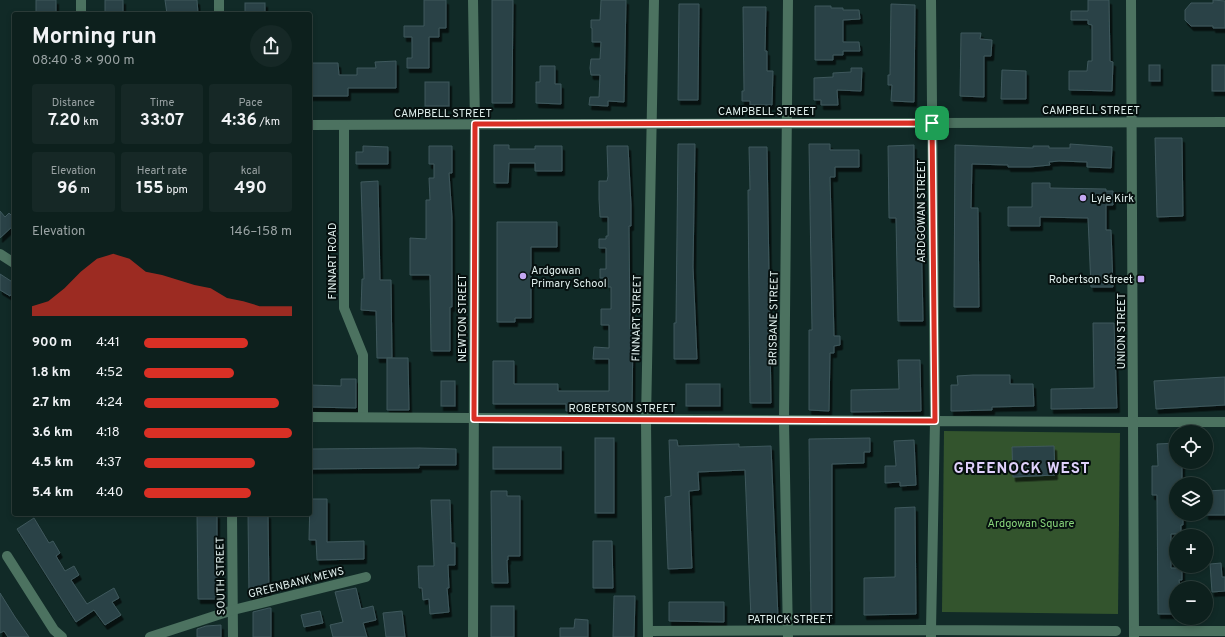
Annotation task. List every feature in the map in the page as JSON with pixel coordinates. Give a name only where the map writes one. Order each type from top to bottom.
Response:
[{"type":"street","points":[[81,0],[81,12]]},
{"type":"street","points":[[219,0],[219,12]]},
{"type":"street","name":"NEWTON STREET","points":[[472,0],[475,124],[473,637]]},
{"type":"street","name":"FINNART STREET","points":[[648,634],[646,420],[654,0]]},
{"type":"street","name":"BRISBANE STREET","points":[[788,0],[784,421],[788,634]]},
{"type":"street","name":"ARDGOWAN STREET","points":[[932,0],[935,421]]},
{"type":"street","name":"UNION STREET","points":[[1131,0],[1133,422]]},
{"type":"street","name":"CAMPBELL STREET","points":[[312,125],[1225,122]]},
{"type":"street","name":"FINNART ROAD","points":[[344,125],[344,308],[363,355],[363,416]]},
{"type":"street","points":[[0,254],[12,262]]},
{"type":"street","name":"ROBERTSON STREET","points":[[312,417],[363,416],[474,419],[935,421]]},
{"type":"street","points":[[1116,631],[931,634],[935,421],[1225,422]]},
{"type":"street","points":[[1133,422],[1134,634],[1225,631]]},
{"type":"street","name":"SOUTH STREET","points":[[232,516],[233,637]]},
{"type":"street","points":[[7,556],[54,630],[62,637]]},
{"type":"street","name":"GREENBANK MEWS","points":[[150,637],[232,610],[366,578]]},
{"type":"street","name":"PATRICK STREET","points":[[648,634],[931,634]]},
{"type":"green space","name":"Ardgowan Square","points":[[944,431],[1120,433],[1118,614],[942,612]]},
{"type":"building","points":[[36,0],[56,0],[56,12],[36,12]]},
{"type":"building","points":[[105,0],[123,0],[123,12],[105,12]]},
{"type":"building","points":[[165,0],[197,0],[198,12],[167,12]]},
{"type":"building","points":[[424,0],[446,0],[446,28],[439,28],[439,37],[429,37],[429,68],[407,68],[407,58],[412,58],[412,37],[404,37],[404,26],[424,26]]},
{"type":"building","points":[[492,0],[513,0],[512,103],[492,103]]},
{"type":"building","points":[[601,0],[626,0],[624,102],[608,101],[608,106],[589,105],[590,97],[599,97],[600,75],[591,75],[590,68],[591,59],[600,59],[601,42],[592,42],[591,20],[600,20]]},
{"type":"building","points":[[1088,0],[1109,0],[1110,61],[1113,62],[1112,91],[1069,90],[1069,71],[1087,71],[1088,61],[1092,61],[1092,25],[1088,24],[1088,20],[1071,20],[1071,11],[1088,11]]},
{"type":"building","points":[[1213,0],[1225,1],[1225,28],[1213,28],[1213,26],[1191,26],[1185,20],[1185,10],[1191,3],[1213,3]]},
{"type":"building","points":[[245,3],[265,3],[265,12],[245,12]]},
{"type":"building","points":[[679,4],[699,4],[698,100],[678,100]]},
{"type":"building","points":[[891,4],[915,5],[914,102],[891,101],[892,85],[888,85],[888,75],[890,75]]},
{"type":"building","points":[[815,6],[831,6],[831,8],[843,8],[843,10],[859,10],[860,19],[843,20],[843,42],[859,42],[860,51],[843,51],[843,55],[833,55],[833,60],[815,60]]},
{"type":"building","points":[[743,7],[766,7],[765,51],[767,51],[767,71],[773,71],[772,105],[750,105],[750,101],[742,101],[742,91],[744,91]]},
{"type":"building","points":[[961,33],[981,33],[980,39],[992,40],[991,56],[984,56],[984,97],[960,96]]},
{"type":"building","points":[[396,61],[396,88],[348,88],[348,96],[312,96],[312,63],[338,63],[339,75],[357,75],[357,68],[376,68],[375,62]]},
{"type":"building","points":[[1149,65],[1160,65],[1160,81],[1149,81]]},
{"type":"building","points":[[1212,65],[1225,65],[1225,91],[1212,91]]},
{"type":"building","points":[[540,66],[555,66],[555,84],[561,84],[561,104],[536,103],[536,82],[540,82]]},
{"type":"building","points":[[851,68],[862,68],[861,91],[837,90],[838,105],[821,105],[821,100],[814,100],[814,78],[833,77],[833,73],[851,72]]},
{"type":"building","points":[[1002,70],[1026,71],[1026,99],[1001,99]]},
{"type":"building","points":[[425,82],[449,82],[449,106],[425,106]]},
{"type":"building","points":[[1155,138],[1182,138],[1183,216],[1157,217]]},
{"type":"building","points":[[678,144],[695,144],[693,267],[697,359],[674,359],[674,323],[676,323]]},
{"type":"building","points":[[809,144],[830,144],[830,150],[859,150],[859,167],[835,167],[835,177],[830,177],[834,336],[840,336],[840,345],[834,346],[834,353],[830,353],[829,411],[809,410],[809,330],[812,330]]},
{"type":"building","points":[[1070,144],[1112,147],[1111,168],[1087,167],[1087,162],[1059,161],[1049,162],[1050,165],[1030,167],[972,164],[971,208],[978,208],[979,307],[954,307],[955,145],[1033,148],[1033,146],[1049,146],[1049,148],[1070,148]]},
{"type":"building","points":[[494,145],[509,145],[509,149],[535,149],[535,146],[562,146],[562,171],[535,171],[535,163],[509,163],[508,183],[494,183]]},
{"type":"building","points":[[914,145],[914,220],[921,220],[923,321],[898,321],[896,218],[889,218],[888,146]]},
{"type":"building","points":[[363,146],[388,147],[388,164],[356,164],[356,152],[363,152]]},
{"type":"building","points":[[429,146],[452,146],[452,173],[449,173],[452,217],[452,307],[450,307],[450,351],[431,351],[430,275],[410,275],[410,238],[426,239],[426,200],[430,200],[429,178],[434,178],[434,164],[429,164]]},
{"type":"building","points":[[607,146],[628,146],[631,205],[631,226],[629,226],[630,329],[633,329],[632,411],[566,411],[566,404],[493,404],[493,361],[514,361],[514,384],[558,384],[558,391],[609,391],[609,359],[593,359],[594,347],[609,348],[609,325],[601,325],[601,309],[611,309],[611,287],[608,287],[608,278],[600,278],[600,269],[606,269],[606,248],[599,248],[599,239],[606,239],[606,236],[608,236],[608,217],[600,217],[599,199],[599,181],[607,181],[608,176]]},
{"type":"building","points":[[749,147],[767,147],[771,403],[750,403]]},
{"type":"building","points":[[378,181],[380,280],[391,280],[392,358],[377,358],[376,311],[361,310],[362,279],[364,279],[361,182]]},
{"type":"building","points":[[1032,183],[1050,183],[1050,188],[1106,189],[1106,191],[1113,191],[1113,205],[1106,205],[1106,230],[1111,230],[1113,287],[1091,287],[1088,218],[1040,217],[1040,226],[1008,226],[1008,207],[1032,207]]},
{"type":"building","points":[[0,211],[5,217],[9,213],[12,216],[12,227],[0,238]]},
{"type":"building","name":"Ardgowan Primary School","points":[[497,222],[557,222],[557,247],[531,247],[531,318],[515,318],[515,322],[497,322]]},
{"type":"building","points":[[0,274],[12,282],[12,293],[10,296],[0,290]]},
{"type":"building","points":[[1093,323],[1114,323],[1117,408],[1051,409],[1051,389],[1094,388]]},
{"type":"building","points":[[387,358],[408,358],[409,410],[387,410]]},
{"type":"building","points":[[898,360],[920,360],[921,411],[851,412],[851,390],[899,389]]},
{"type":"building","points":[[1010,375],[1010,384],[1033,384],[1034,406],[992,407],[992,410],[951,411],[951,385],[958,385],[957,376]]},
{"type":"building","points":[[1225,377],[1225,405],[1156,409],[1154,381]]},
{"type":"building","points":[[341,379],[356,379],[356,408],[312,407],[312,385],[341,386]]},
{"type":"building","points":[[441,381],[455,381],[455,406],[441,406]]},
{"type":"building","points":[[686,384],[720,384],[720,406],[686,406]]},
{"type":"building","points":[[595,438],[614,438],[614,513],[595,513]]},
{"type":"building","points":[[870,438],[870,452],[864,452],[864,463],[832,464],[832,619],[811,620],[809,439]]},
{"type":"building","points":[[669,440],[677,440],[678,446],[739,444],[739,447],[771,446],[778,618],[751,619],[745,470],[698,472],[699,490],[689,491],[692,568],[668,569],[665,497],[671,496]]},
{"type":"building","points":[[914,440],[916,485],[900,486],[900,482],[885,483],[885,466],[896,466],[894,441]]},
{"type":"building","points":[[1169,443],[1169,469],[1182,469],[1182,477],[1169,477],[1169,521],[1183,521],[1183,525],[1181,525],[1181,529],[1169,529],[1169,573],[1182,573],[1182,580],[1169,581],[1169,614],[1158,614],[1157,495],[1152,495],[1152,466],[1158,466],[1157,444]]},
{"type":"building","points":[[1054,446],[1055,475],[1013,477],[1012,447]]},
{"type":"building","points":[[493,447],[561,447],[561,469],[493,469]]},
{"type":"building","points":[[312,449],[456,449],[456,465],[419,465],[419,468],[312,469]]},
{"type":"building","points":[[1225,490],[1225,515],[1213,515],[1213,491]]},
{"type":"building","points":[[491,491],[507,491],[507,496],[520,496],[520,556],[508,556],[508,583],[492,583]]},
{"type":"building","points":[[312,499],[327,499],[327,542],[364,541],[364,559],[317,560],[316,540],[309,540],[310,516],[312,516]]},
{"type":"building","points":[[431,500],[450,500],[451,543],[455,543],[455,565],[448,565],[449,588],[447,588],[449,612],[430,614],[429,599],[423,600],[422,588],[419,588],[418,566],[434,566]]},
{"type":"building","points":[[915,507],[916,614],[864,615],[864,578],[895,577],[895,508]]},
{"type":"building","points":[[197,516],[217,516],[217,599],[198,599]]},
{"type":"building","points":[[248,516],[268,516],[269,594],[253,598],[253,596],[249,596]]},
{"type":"building","points":[[34,518],[49,543],[53,541],[60,553],[56,556],[65,571],[74,566],[79,575],[71,580],[87,604],[114,588],[119,598],[112,602],[121,615],[105,625],[94,610],[76,622],[17,529]]},
{"type":"building","points":[[593,541],[612,541],[613,588],[593,588]]},
{"type":"building","points":[[1221,563],[1222,577],[1225,577],[1225,591],[1213,592],[1213,581],[1211,581],[1211,573],[1213,573],[1213,564]]},
{"type":"building","points":[[356,588],[361,609],[373,606],[376,620],[363,623],[367,637],[333,637],[330,625],[343,622],[335,592]]},
{"type":"building","points":[[0,593],[29,637],[8,637],[4,631],[0,633]]},
{"type":"building","points":[[614,596],[635,596],[634,637],[613,637]]},
{"type":"building","points":[[669,602],[724,602],[724,622],[669,621]]},
{"type":"building","points":[[491,606],[514,606],[514,637],[491,637]]},
{"type":"building","points":[[271,608],[271,637],[253,637],[253,612]]},
{"type":"building","points":[[320,611],[323,623],[304,627],[301,615]]},
{"type":"building","points":[[402,611],[405,637],[386,637],[383,613]]},
{"type":"building","points":[[575,619],[588,620],[588,637],[560,637],[560,628],[574,628]]},
{"type":"building","points":[[221,625],[221,637],[197,637],[197,629],[206,626]]},
{"type":"place","name":"Lyle Kirk","points":[[1083,198]]},
{"type":"place","name":"Ardgowan Primary School","points":[[523,276]]},
{"type":"place","name":"Robertson Street","points":[[1141,279]]},
{"type":"district","name":"GREENOCK WEST","points":[[1022,468]]},
{"type":"route","points":[[932,123],[935,421],[474,419],[475,124],[932,123]]}]
